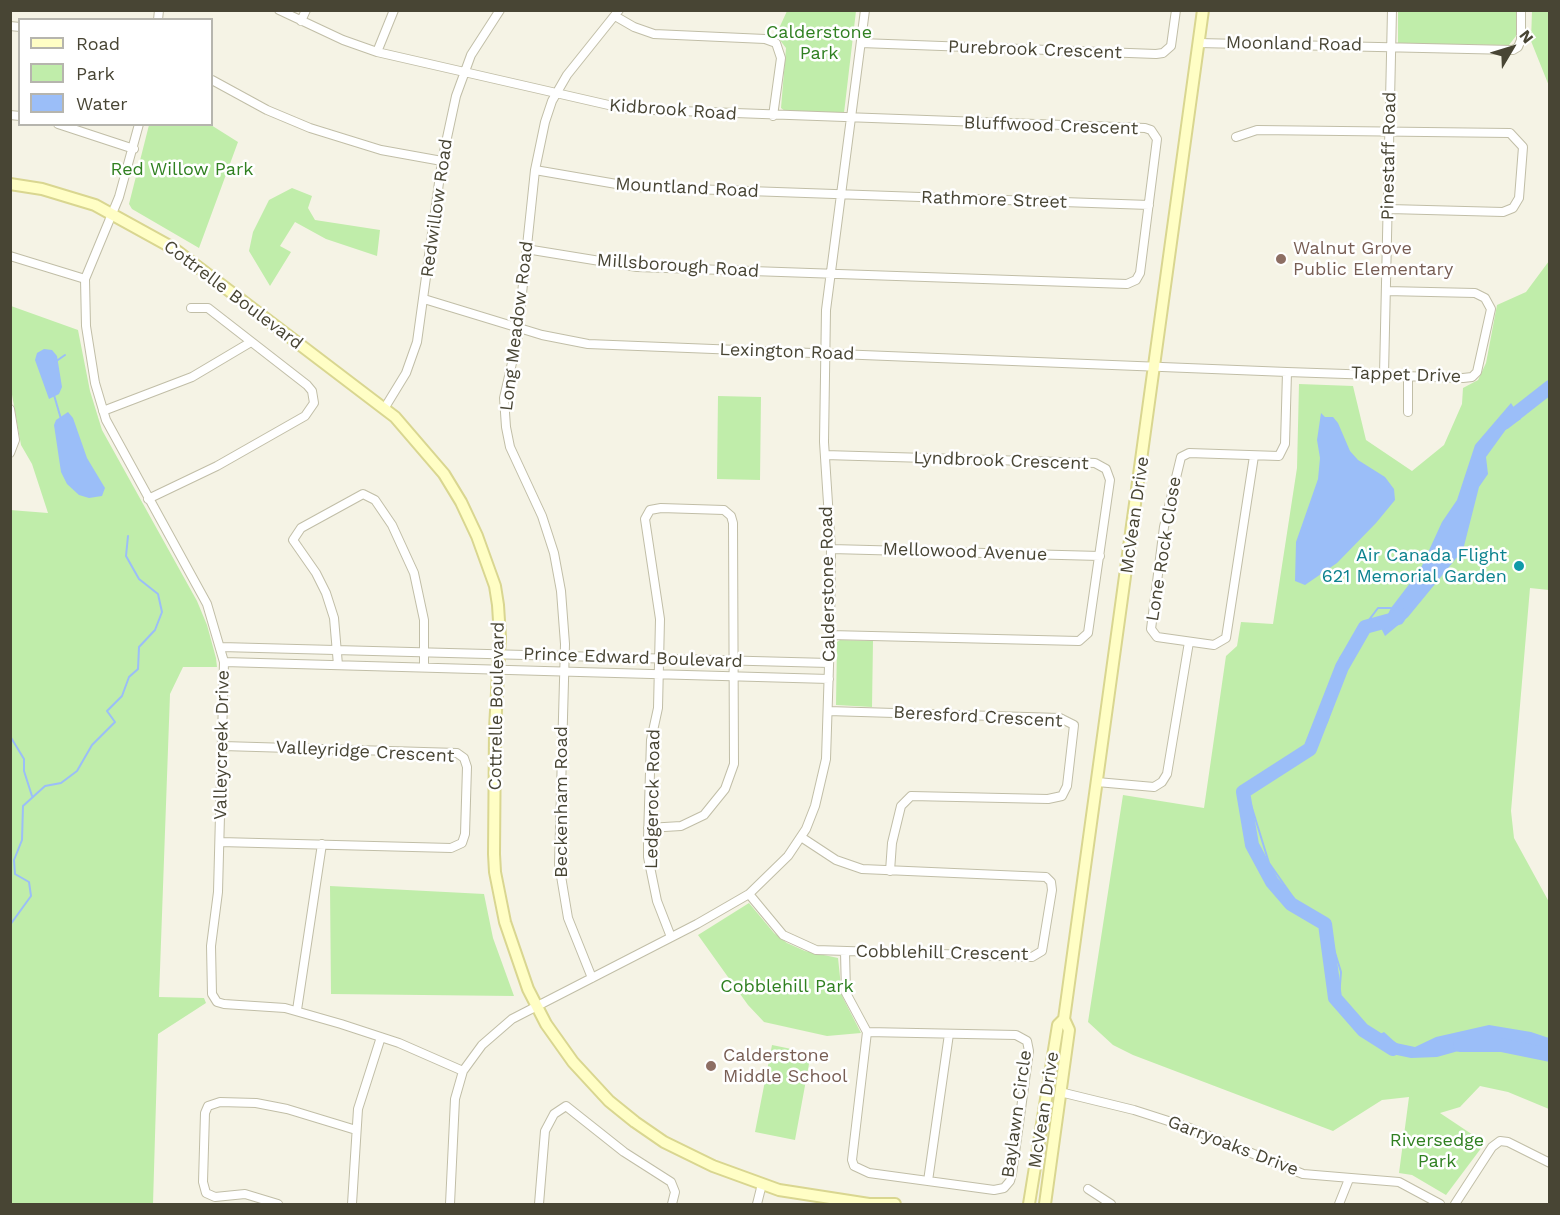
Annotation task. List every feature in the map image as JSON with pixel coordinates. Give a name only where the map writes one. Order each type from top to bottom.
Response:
[{"type":"main road","name":"McVean Drive","points":[[1045,1204],[1069,1030],[1064,1018],[1156,366],[1203,10]]},
{"type":"main road","name":"Cottrelle Boulevard","points":[[10,184],[54,192],[95,205],[184,256],[394,417],[435,462],[470,521],[495,586],[500,625],[497,670],[495,872],[512,947],[537,1006],[573,1062],[621,1111],[649,1133],[722,1170],[798,1194],[895,1204]]},
{"type":"main road","name":"McVean Drive","points":[[1029,1204],[1058,1025],[1064,1018]]},
{"type":"street","name":"Kidbrook Road","points":[[279,10],[343,40],[377,52],[464,70],[555,95],[626,109],[850,119]]},
{"type":"street","points":[[301,21],[306,10]]},
{"type":"street","points":[[377,52],[394,10]]},
{"type":"street","name":"Redwillow Road","points":[[384,409],[400,385],[411,362],[424,299],[442,161],[456,96],[464,70],[482,34],[500,10]]},
{"type":"street","name":"Calderstone Road","points":[[464,1071],[494,1032],[537,1006],[749,894],[778,868],[801,837],[822,784],[828,711],[831,549],[825,455],[825,353],[830,274],[866,10]]},
{"type":"street","name":"Purebrook Crescent","points":[[861,43],[1156,54],[1163,53],[1171,46],[1176,10]]},
{"type":"street","name":"Pinestaff Road","points":[[1384,374],[1392,10]]},
{"type":"street","name":"Moonland Road","points":[[1198,43],[1513,50],[1518,47],[1521,40],[1521,10]]},
{"type":"street","points":[[617,13],[634,27],[654,34],[765,39],[776,43],[781,58],[773,116]]},
{"type":"street","name":"Long Meadow Road","points":[[565,656],[563,610],[554,553],[536,502],[514,457],[506,427],[504,398],[518,327],[535,170],[544,122],[555,95],[567,75],[617,13]]},
{"type":"street","points":[[213,81],[267,110],[310,128],[381,150],[442,161]]},
{"type":"street","name":"Bluffwood Crescent","points":[[830,274],[1130,283],[1140,273],[1158,146],[1155,134],[1145,128],[850,119]]},
{"type":"street","points":[[64,126],[134,149]]},
{"type":"street","name":"Valleycreek Drive","points":[[140,126],[134,149],[111,214],[85,279],[87,335],[103,411],[117,443],[207,604],[224,662],[218,891],[211,946],[213,997],[224,1004],[297,1010],[381,1037],[464,1071]]},
{"type":"street","points":[[1236,137],[1257,130],[1510,133],[1520,141],[1525,153],[1519,198],[1513,208],[1503,212],[1389,209]]},
{"type":"street","name":"Mountland Road","points":[[535,170],[634,187],[840,195]]},
{"type":"street","name":"Rathmore Street","points":[[840,195],[1149,205]]},
{"type":"street","name":"Millsborough Road","points":[[526,249],[620,266],[830,274]]},
{"type":"street","points":[[10,256],[85,279]]},
{"type":"street","name":"Tappet Drive","points":[[1156,366],[1472,377],[1477,372],[1491,309],[1485,298],[1475,293],[1386,291]]},
{"type":"street","name":"Lexington Road","points":[[424,299],[551,337],[588,344],[1156,366]]},
{"type":"street","points":[[148,499],[180,481],[217,466],[306,416],[311,409],[314,397],[312,391],[208,308],[191,308]]},
{"type":"street","points":[[103,411],[192,377],[251,342]]},
{"type":"street","name":"Lone Rock Close","points":[[1254,456],[1228,634],[1222,642],[1214,645],[1157,637],[1151,629],[1164,527],[1178,464],[1181,458],[1189,453],[1254,456],[1275,458],[1284,449],[1287,372]]},
{"type":"street","points":[[1408,375],[1408,412]]},
{"type":"street","points":[[10,409],[15,441],[10,453]]},
{"type":"street","name":"Lyndbrook Crescent","points":[[825,455],[1101,465],[1109,474],[1110,480],[1088,633],[1076,642],[830,635]]},
{"type":"street","points":[[338,665],[334,618],[326,593],[313,567],[293,540],[301,528],[363,494],[378,504],[408,556],[422,604],[424,667]]},
{"type":"street","name":"Ledgerock Road","points":[[671,937],[652,886],[648,828],[651,740],[658,708],[660,659],[659,605],[645,519],[654,509],[708,509],[727,512],[733,524],[734,661]]},
{"type":"street","name":"Mellowood Avenue","points":[[831,549],[1100,556]]},
{"type":"street","points":[[1097,782],[1154,787],[1162,782],[1167,774],[1189,642]]},
{"type":"street","name":"Prince Edward Boulevard","points":[[221,647],[829,663]]},
{"type":"street","name":"Beckenham Road","points":[[565,656],[559,864],[568,918],[592,978]]},
{"type":"street","points":[[648,828],[676,827],[695,821],[712,807],[724,789],[736,754],[734,661]]},
{"type":"street","name":"Prince Edward Boulevard","points":[[224,662],[829,679]]},
{"type":"street","name":"Beresford Crescent","points":[[828,711],[1060,718],[1074,725],[1067,786],[1062,796],[1048,799],[911,796],[901,806],[892,843],[890,871]]},
{"type":"street","name":"Valleyridge Crescent","points":[[220,842],[459,846],[465,834],[467,766],[464,758],[453,752],[223,746]]},
{"type":"street","name":"Cobblehill Crescent","points":[[749,894],[772,924],[789,939],[816,950],[1032,957],[1042,951],[1052,890],[1051,882],[1046,877],[862,869],[847,865],[801,837]]},
{"type":"street","points":[[297,1010],[322,844]]},
{"type":"street","points":[[845,952],[846,993],[867,1032]]},
{"type":"street","name":"Baylawn Circle","points":[[867,1032],[1016,1035],[1027,1041],[1029,1051],[1015,1151],[1010,1181],[1004,1188],[994,1190],[863,1172],[853,1163],[867,1032]]},
{"type":"street","points":[[928,1181],[949,1034]]},
{"type":"street","points":[[352,1204],[356,1130],[362,1091],[381,1037]]},
{"type":"street","points":[[450,1204],[453,1108],[464,1071]]},
{"type":"street","name":"Garryoaks Drive","points":[[1060,1092],[1187,1126],[1303,1174],[1399,1182],[1440,1204]]},
{"type":"street","points":[[278,1204],[245,1194],[215,1197],[206,1193],[203,1182],[205,1113],[208,1106],[220,1102],[256,1103],[287,1109],[356,1130]]},
{"type":"street","points":[[539,1204],[545,1131],[554,1114],[567,1106],[624,1152],[671,1182],[675,1192],[672,1204]]},
{"type":"street","points":[[1455,1204],[1492,1147],[1500,1142],[1508,1142],[1550,1163]]},
{"type":"street","points":[[1340,1204],[1349,1179]]},
{"type":"street","points":[[757,1204],[762,1184]]},
{"type":"street","points":[[1088,1189],[1111,1204]]},
{"type":"green space","name":"Calderstone Park","points":[[787,11],[856,11],[844,113],[785,111],[781,108],[786,48],[776,35]]},
{"type":"green space","points":[[1398,11],[1516,11],[1516,36],[1509,45],[1398,44]]},
{"type":"green space","points":[[1532,11],[1549,11],[1549,86],[1531,41]]},
{"type":"green space","name":"Red Willow Park","points":[[149,126],[213,126],[238,142],[199,248],[132,209],[129,204]]},
{"type":"green space","points":[[292,188],[312,196],[308,208],[315,220],[380,230],[377,256],[326,239],[295,222],[280,246],[291,252],[270,286],[249,251],[253,232],[269,200]]},
{"type":"green space","name":"Riversedge Park","points":[[1549,261],[1549,590],[1530,588],[1511,811],[1514,838],[1549,902],[1549,1109],[1508,1092],[1480,1086],[1460,1107],[1440,1113],[1485,1143],[1446,1195],[1412,1175],[1399,1173],[1409,1097],[1382,1100],[1333,1131],[1133,1055],[1113,1045],[1088,1022],[1123,795],[1204,808],[1226,656],[1237,646],[1241,622],[1273,624],[1297,468],[1299,384],[1353,386],[1366,440],[1412,471],[1444,445],[1462,404],[1463,388],[1478,380],[1486,363],[1497,305],[1526,292]]},
{"type":"green space","points":[[11,306],[78,330],[90,391],[102,430],[197,601],[207,625],[216,658],[217,667],[183,667],[170,694],[159,997],[204,998],[206,1003],[158,1034],[153,1204],[11,1204],[10,510],[48,513],[32,464],[21,445],[11,389]]},
{"type":"green space","points":[[718,396],[761,397],[760,480],[717,479]]},
{"type":"green space","points":[[840,640],[873,641],[872,707],[836,705],[837,642]]},
{"type":"green space","points":[[330,886],[484,894],[493,938],[514,996],[331,994]]},
{"type":"green space","name":"Cobblehill Park","points":[[749,903],[774,933],[787,943],[805,951],[838,958],[842,996],[861,1033],[827,1036],[764,1022],[748,1005],[698,935]]},
{"type":"green space","points":[[772,1045],[811,1053],[795,1140],[755,1132]]},
{"type":"water","points":[[44,349],[52,350],[57,356],[62,387],[59,394],[49,399],[35,360],[37,353]]},
{"type":"water","points":[[1511,403],[1521,419],[1507,428],[1486,457],[1488,474],[1479,487],[1463,550],[1408,617],[1385,636],[1381,628],[1391,608],[1420,570],[1442,522],[1457,500],[1475,445]]},
{"type":"water","points":[[68,412],[73,418],[87,458],[105,488],[102,496],[89,498],[79,495],[67,484],[61,472],[54,425],[56,420]]},
{"type":"water","points":[[1321,413],[1325,417],[1333,417],[1338,423],[1350,451],[1358,460],[1385,477],[1394,489],[1395,500],[1337,563],[1305,585],[1295,581],[1296,542],[1318,479],[1320,458],[1317,440]]},
{"type":"water","points":[[1489,1025],[1531,1032],[1549,1038],[1549,1052],[1525,1044],[1494,1041],[1437,1057],[1411,1058],[1392,1054],[1378,1042],[1376,1036],[1384,1032],[1396,1043],[1415,1047],[1436,1037]]},
{"type":"waterway","points":[[55,362],[65,355]]},
{"type":"waterway","points":[[1504,423],[1550,387]]},
{"type":"waterway","points":[[54,395],[61,419]]},
{"type":"waterway","points":[[10,925],[31,896],[29,882],[15,874],[14,860],[22,840],[23,806],[45,786],[61,783],[77,771],[92,745],[115,722],[107,711],[122,696],[129,677],[138,669],[139,647],[155,630],[162,612],[158,594],[139,579],[126,556],[128,536]]},
{"type":"waterway","points":[[1376,1036],[1339,998],[1341,972],[1332,943],[1320,918],[1295,900],[1269,863],[1248,795],[1253,785],[1267,773],[1293,760],[1315,741],[1327,722],[1337,690],[1340,658],[1378,608],[1391,608]]},
{"type":"waterway","points":[[1393,1049],[1363,1030],[1335,998],[1325,924],[1291,904],[1272,882],[1252,845],[1243,792],[1310,749],[1342,667],[1365,627],[1398,618],[1400,614]]},
{"type":"waterway","points":[[10,736],[24,759],[24,771],[32,796]]},
{"type":"waterway","points":[[1460,1045],[1501,1045],[1550,1055]]},
{"type":"place","name":"Walnut Grove Public Elementary","points":[[1281,259]]},
{"type":"place","name":"Air Canada Flight 621 Memorial Garden","points":[[1519,566]]},
{"type":"place","name":"Calderstone Middle School","points":[[711,1066]]}]
